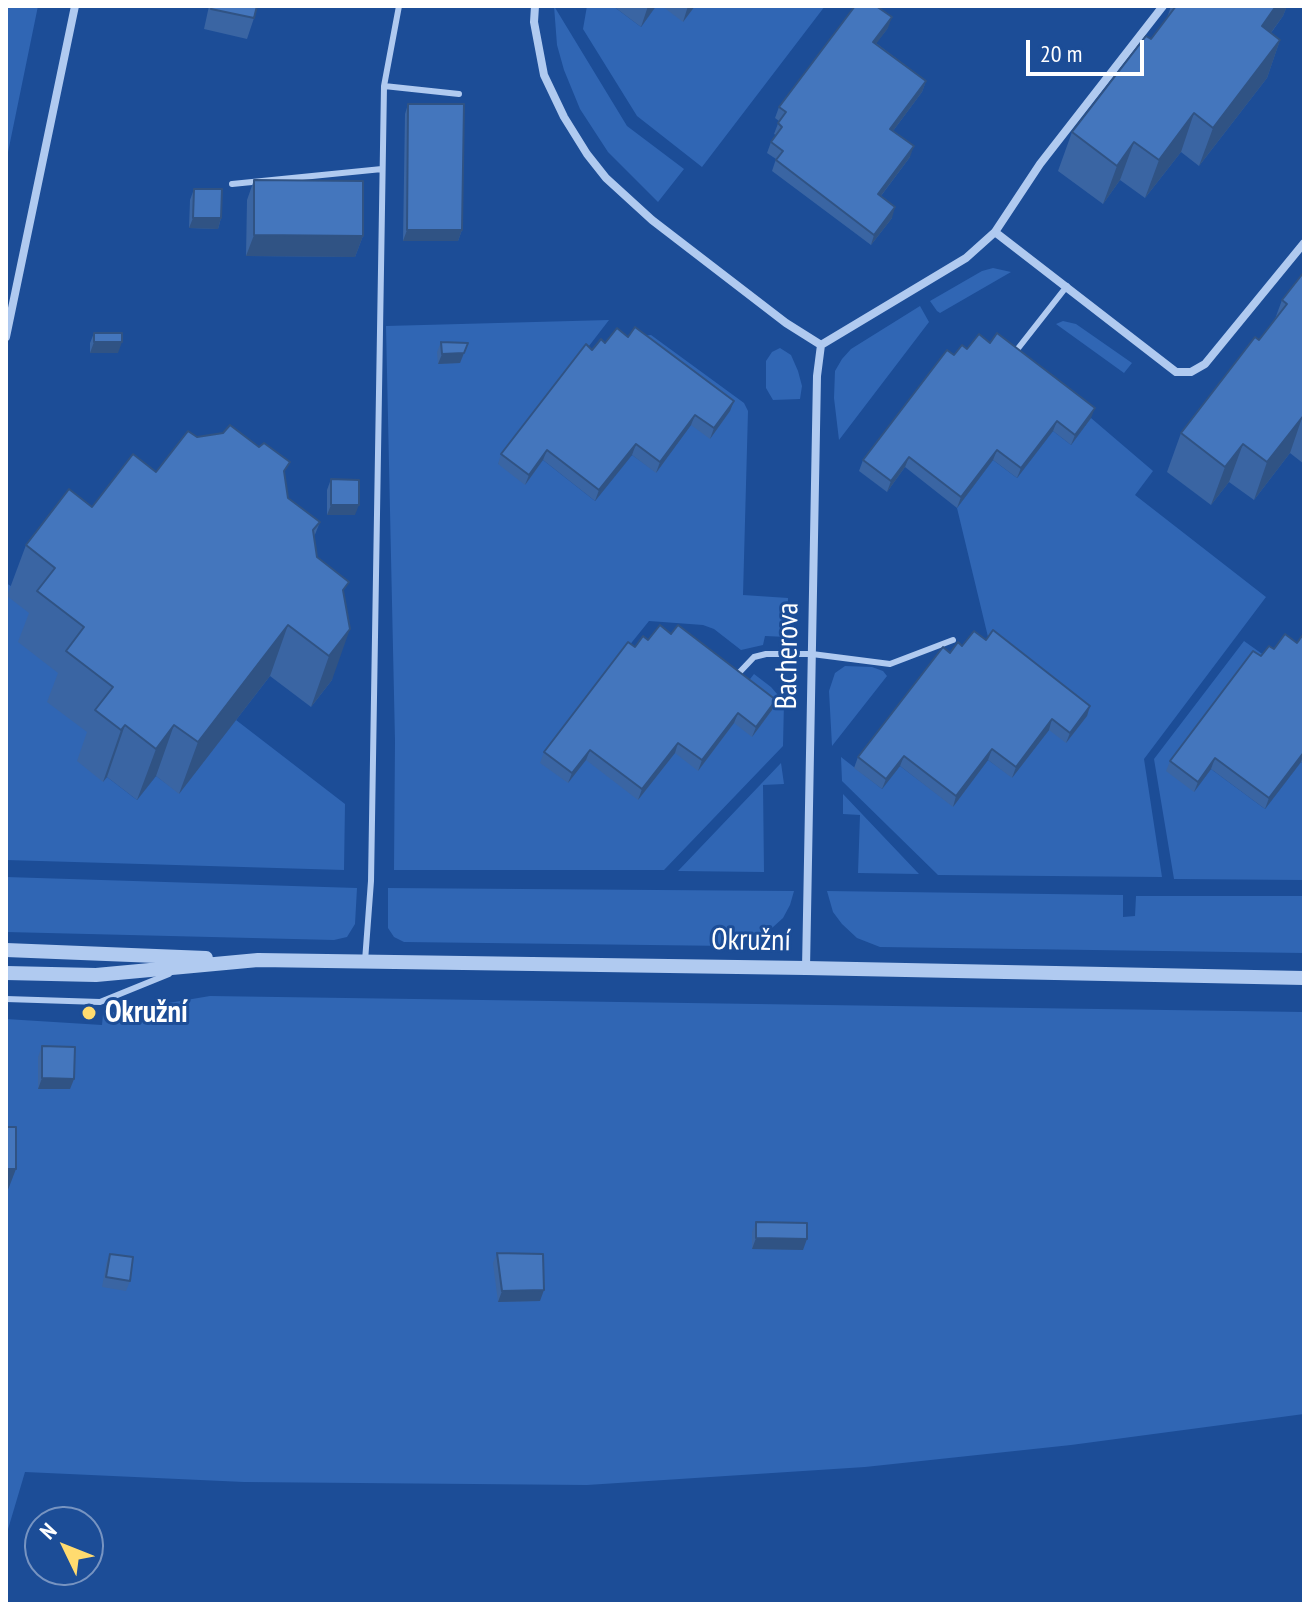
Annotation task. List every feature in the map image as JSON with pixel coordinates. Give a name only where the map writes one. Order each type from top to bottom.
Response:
[{"type":"street","points":[[6,337],[75,6]]},
{"type":"street","points":[[535,6],[534,22],[544,75],[564,117],[606,178],[652,220],[786,323],[821,345],[966,258],[995,232],[1040,164],[1163,6]]},
{"type":"street","points":[[995,232],[1176,372],[1191,372],[1205,364],[1304,243]]},
{"type":"street","name":"Bacherova","points":[[806,968],[817,376],[821,345]]},
{"type":"street","points":[[6,950],[258,960]]},
{"type":"street","name":"Okružní","points":[[6,973],[96,975],[258,960],[1304,978]]},
{"type":"lane","points":[[365,963],[371,881],[384,86],[399,6]]},
{"type":"lane","points":[[384,86],[459,94]]},
{"type":"lane","points":[[232,184],[382,169]]},
{"type":"lane","points":[[1016,351],[1067,286]]},
{"type":"lane","points":[[735,677],[754,657],[766,654],[812,654],[890,664],[953,640]]},
{"type":"lane","points":[[6,999],[100,1002],[183,968]]},
{"type":"shaded area","points":[[6,6],[38,6],[6,162]]},
{"type":"shaded area","points":[[554,6],[627,126],[684,169],[658,202],[608,152],[580,109],[557,45]]},
{"type":"shaded area","points":[[587,6],[613,6],[641,27],[656,6],[825,6],[702,167],[637,116],[583,29]]},
{"type":"shaded area","points":[[993,268],[1011,272],[940,313],[930,301],[982,271]]},
{"type":"shaded area","points":[[920,306],[929,322],[839,440],[834,398],[835,371],[842,359],[851,349]]},
{"type":"shaded area","points":[[609,320],[498,464],[543,460],[595,501],[632,455],[656,472],[691,425],[632,337],[651,335],[744,403],[748,411],[743,595],[788,598],[787,637],[765,636],[763,645],[741,650],[714,629],[703,625],[649,621],[624,652],[586,760],[675,753],[754,674],[784,702],[783,746],[664,870],[394,870],[395,741],[386,326]]},
{"type":"shaded area","points":[[1063,321],[1076,324],[1132,363],[1124,373],[1056,324]]},
{"type":"shaded area","points":[[780,348],[791,355],[798,371],[802,386],[800,399],[773,400],[766,388],[766,361],[772,352]]},
{"type":"shaded area","points":[[1091,418],[1153,471],[1135,495],[1266,597],[1144,759],[1162,877],[938,875],[842,781],[841,757],[882,789],[900,766],[953,806],[988,760],[1012,777],[1049,730],[989,641],[957,508],[993,460],[1017,478],[1053,431],[1071,445]]},
{"type":"shaded area","points":[[6,583],[14,588],[37,619],[95,738],[103,781],[107,777],[137,800],[156,776],[179,793],[236,720],[345,804],[344,870],[6,860]]},
{"type":"shaded area","points":[[1244,641],[1265,656],[1194,792],[1211,769],[1265,809],[1301,762],[1304,765],[1304,880],[1174,879],[1154,759]]},
{"type":"shaded area","points":[[845,666],[872,667],[887,676],[832,746],[829,691],[835,673]]},
{"type":"shaded area","points":[[781,763],[784,784],[763,785],[764,872],[678,871]]},
{"type":"shaded area","points":[[843,794],[919,874],[858,873],[860,815],[843,814]]},
{"type":"shaded area","points":[[6,877],[357,888],[355,924],[347,937],[334,940],[6,932]]},
{"type":"shaded area","points":[[388,888],[794,891],[783,918],[772,928],[742,944],[731,946],[404,942],[394,937],[388,928]]},
{"type":"shaded area","points":[[827,891],[1123,895],[1123,917],[1135,916],[1136,896],[1304,896],[1304,953],[880,947],[857,938],[842,924],[833,912]]},
{"type":"shaded area","points":[[210,996],[1304,1012],[1304,1414],[1071,1445],[865,1467],[587,1485],[244,1482],[25,1472],[6,1536],[6,1019],[102,1025],[103,1014]]},
{"type":"building","points":[[212,6],[257,6],[254,18],[211,9]]},
{"type":"building","points":[[855,6],[876,6],[892,17],[873,42],[926,81],[890,129],[914,146],[878,194],[895,207],[874,235],[776,160],[783,151],[771,142],[782,127],[778,123],[786,112],[779,107]]},
{"type":"building","points":[[1176,6],[1276,6],[1262,26],[1280,40],[1213,128],[1194,113],[1159,160],[1134,142],[1117,166],[1072,132],[1146,36],[1151,39]]},
{"type":"building","points":[[408,104],[464,104],[462,230],[407,230]]},
{"type":"building","points":[[254,180],[363,181],[363,236],[254,235]]},
{"type":"building","points":[[194,189],[222,189],[221,218],[193,218]]},
{"type":"building","points":[[1304,272],[1304,415],[1267,462],[1243,444],[1225,467],[1181,433],[1255,337],[1259,340],[1287,304],[1282,300]]},
{"type":"building","points":[[635,327],[734,401],[714,428],[695,415],[660,462],[636,444],[599,490],[547,450],[529,475],[501,454],[586,344],[592,350],[601,339],[605,343],[617,328],[628,337]]},
{"type":"building","points":[[94,333],[122,333],[122,342],[94,342]]},
{"type":"building","points":[[997,333],[1095,408],[1075,435],[1057,421],[1021,468],[997,450],[961,497],[909,457],[891,481],[863,460],[947,350],[954,355],[962,345],[967,349],[979,334],[990,343]]},
{"type":"building","points":[[441,342],[468,343],[464,353],[442,354]]},
{"type":"building","points":[[230,425],[259,447],[264,443],[290,462],[284,471],[288,498],[320,522],[313,530],[317,557],[349,582],[343,590],[350,629],[329,656],[288,625],[198,742],[174,725],[156,749],[125,725],[121,730],[95,710],[113,687],[66,651],[84,627],[37,591],[55,568],[26,545],[69,489],[92,507],[133,454],[156,472],[188,431],[197,437],[223,433]]},
{"type":"building","points":[[331,479],[359,480],[359,505],[331,505]]},
{"type":"building","points":[[660,625],[671,634],[678,625],[776,700],[756,727],[738,713],[702,760],[678,743],[642,789],[590,750],[572,773],[544,752],[628,642],[635,647],[643,636],[648,640]]},
{"type":"building","points":[[993,630],[1090,706],[1070,733],[1052,719],[1016,767],[992,749],[956,796],[904,756],[886,779],[858,757],[943,647],[950,653],[958,642],[962,646],[974,631],[986,640]]},
{"type":"building","points":[[1304,633],[1304,752],[1269,798],[1215,758],[1198,782],[1170,761],[1253,651],[1261,656],[1269,646],[1274,649],[1285,634],[1297,643]]},
{"type":"building","points":[[42,1046],[75,1047],[74,1079],[42,1078]]},
{"type":"building","points":[[6,1127],[16,1127],[16,1169],[6,1169]]},
{"type":"building","points":[[756,1222],[807,1223],[807,1239],[756,1238]]},
{"type":"building","points":[[497,1253],[543,1254],[544,1290],[502,1291]]},
{"type":"building","points":[[110,1254],[133,1257],[130,1281],[106,1277]]},
{"type":"place","name":"Okružní","points":[[89,1013]]}]
